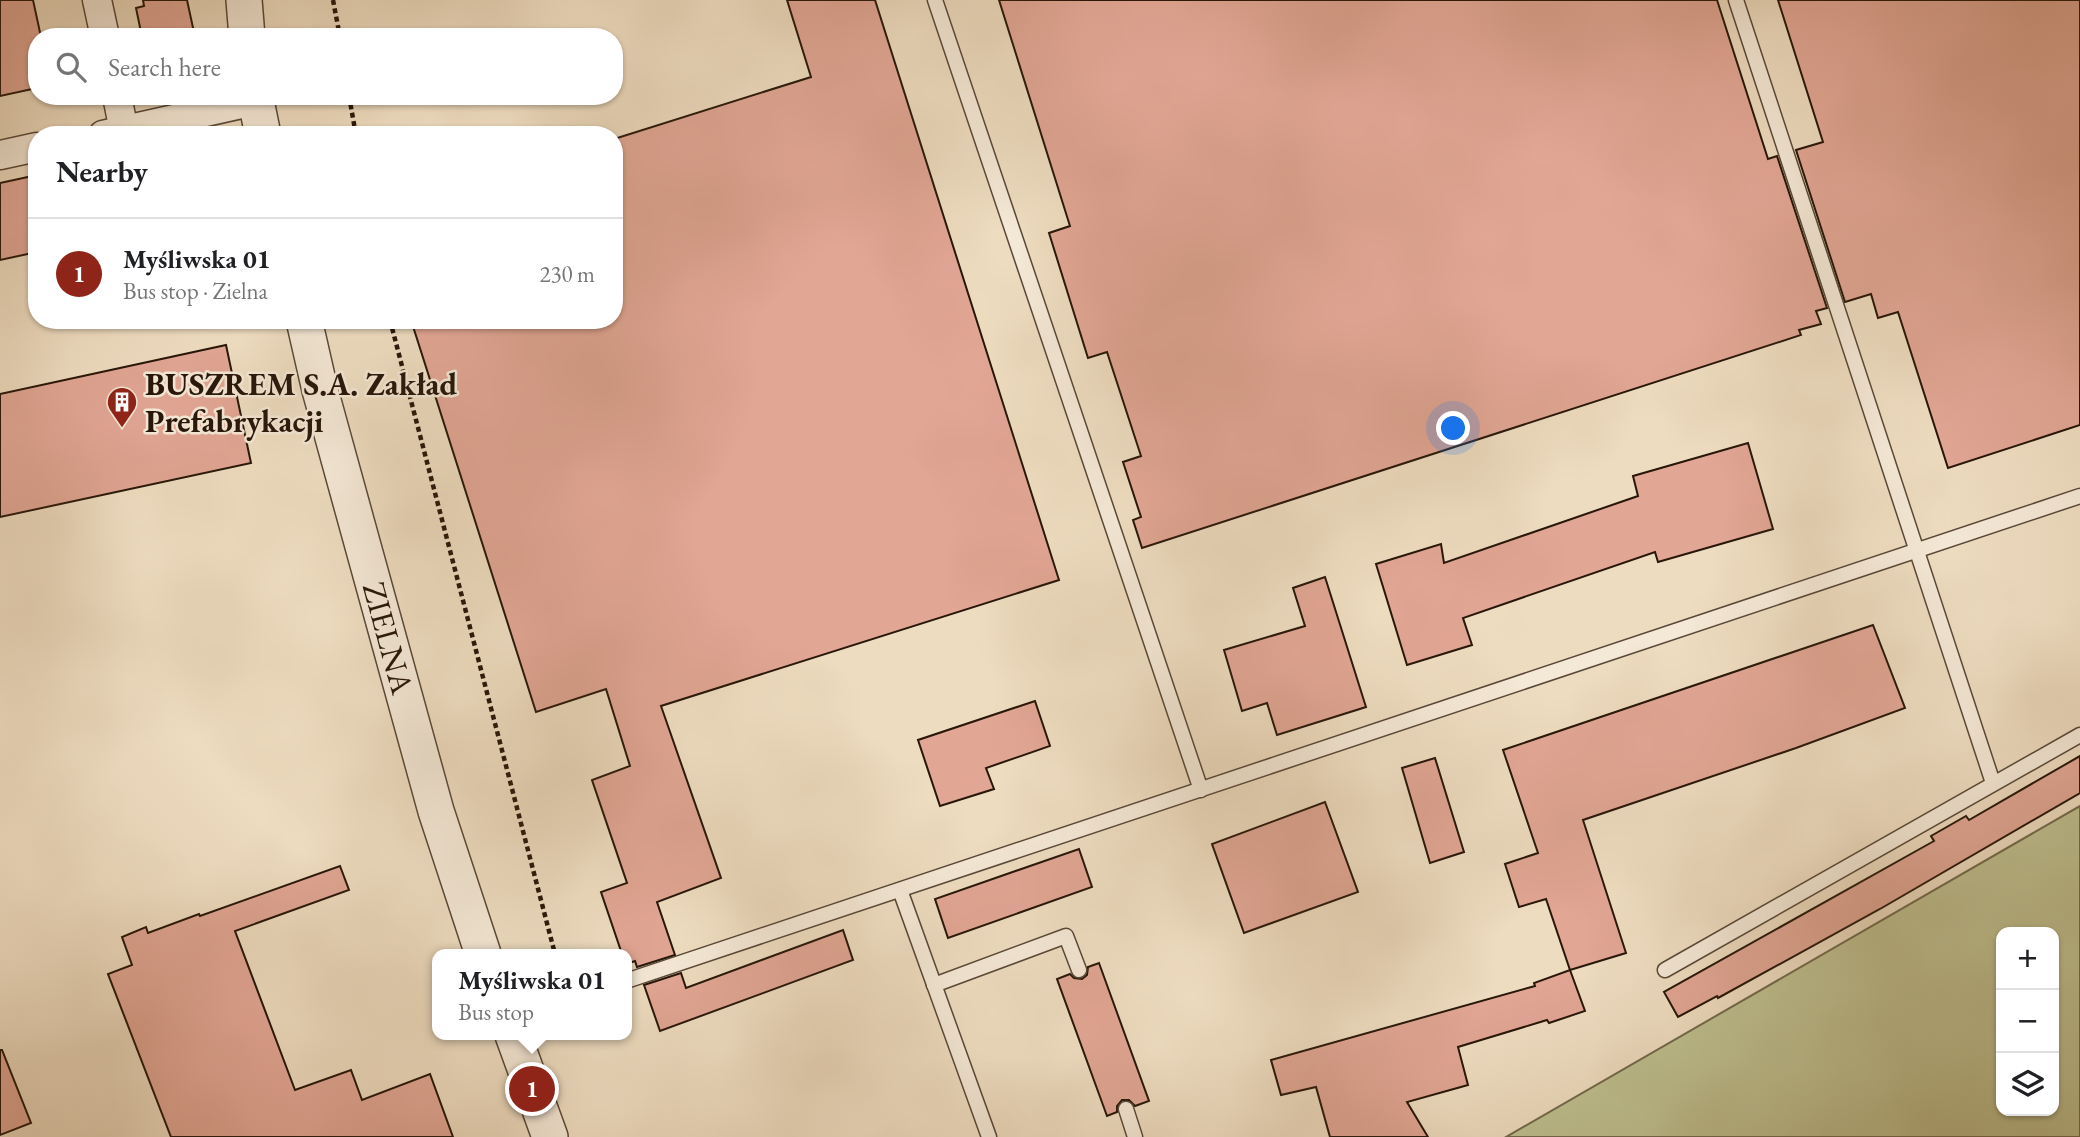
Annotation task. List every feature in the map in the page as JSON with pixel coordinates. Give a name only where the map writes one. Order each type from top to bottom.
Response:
[{"type":"street","points":[[97,0],[103,28]]},
{"type":"street","points":[[114,126],[116,105]]},
{"type":"street","points":[[141,126],[227,105]]},
{"type":"street","points":[[257,105],[261,126]]},
{"type":"street","points":[[0,155],[28,150]]},
{"type":"street","name":"ZIELNA","points":[[306,329],[320,390],[436,811],[481,949]]},
{"type":"street","points":[[515,1040],[550,1137]]},
{"type":"lane","points":[[935,0],[1201,790]]},
{"type":"lane","points":[[1736,0],[1993,783]]},
{"type":"lane","points":[[632,979],[2080,496]]},
{"type":"lane","points":[[1665,970],[2080,735]]},
{"type":"lane","points":[[900,890],[989,1137]]},
{"type":"lane","points":[[934,985],[1066,936],[1079,971]]},
{"type":"lane","points":[[1126,1109],[1135,1137]]},
{"type":"path","points":[[333,0],[338,28]]},
{"type":"path","points":[[351,105],[354,126]]},
{"type":"path","points":[[392,329],[554,949]]},
{"type":"green space","points":[[2080,806],[2080,1137],[1506,1137]]},
{"type":"building","points":[[0,0],[33,0],[39,28],[28,28],[28,90],[0,96]]},
{"type":"building","points":[[143,0],[187,0],[193,28],[140,28],[136,8],[144,6]]},
{"type":"building","points":[[787,0],[875,0],[1059,580],[661,706],[721,878],[657,902],[675,955],[637,967],[635,961],[632,962],[632,949],[620,949],[601,892],[627,883],[592,780],[630,766],[606,689],[536,712],[414,329],[623,329],[623,136],[811,77]]},
{"type":"building","points":[[999,0],[1717,0],[1768,159],[1777,156],[1827,308],[1816,311],[1821,324],[1799,330],[1801,335],[1142,548],[1133,520],[1141,517],[1123,462],[1141,456],[1107,352],[1088,358],[1049,233],[1070,226]]},
{"type":"building","points":[[1778,0],[2080,0],[2080,425],[1948,468],[1898,312],[1878,318],[1871,294],[1845,302],[1796,150],[1823,142]]},
{"type":"building","points":[[28,177],[28,254],[0,260],[0,183]]},
{"type":"building","name":"BUSZREM S.A. Zakład Prefabrykacji","points":[[226,345],[251,463],[0,517],[0,394]]},
{"type":"building","points":[[1748,443],[1773,529],[1658,562],[1655,552],[1463,618],[1472,645],[1407,665],[1376,564],[1441,544],[1444,563],[1638,496],[1633,476]]},
{"type":"building","points":[[1325,577],[1366,707],[1277,735],[1267,703],[1242,711],[1224,650],[1305,626],[1293,588]]},
{"type":"building","points":[[1873,625],[1905,708],[1583,820],[1626,953],[1570,970],[1546,899],[1519,907],[1505,864],[1538,853],[1503,750]]},
{"type":"building","points":[[1035,701],[1050,746],[986,768],[994,789],[940,806],[918,740]]},
{"type":"building","points":[[2080,756],[2080,793],[1880,909],[1718,998],[1717,996],[1678,1017],[1664,992],[1934,841],[1931,836],[1966,816],[1969,820]]},
{"type":"building","points":[[1435,758],[1464,852],[1430,863],[1402,768]]},
{"type":"building","points":[[1325,802],[1358,892],[1244,933],[1212,844]]},
{"type":"building","points":[[1079,849],[1092,887],[948,938],[935,899]]},
{"type":"building","points":[[340,866],[349,890],[235,931],[295,1090],[351,1070],[362,1100],[430,1074],[453,1137],[171,1137],[108,974],[132,965],[122,937],[146,927],[148,933]]},
{"type":"building","points":[[843,930],[853,960],[660,1031],[644,985],[681,973],[686,988]]},
{"type":"building","points":[[1099,963],[1149,1101],[1135,1106],[1129,1100],[1122,1100],[1117,1106],[1117,1112],[1107,1116],[1057,979],[1070,974],[1074,978],[1082,979],[1087,975],[1088,967]]},
{"type":"building","points":[[1570,970],[1585,1011],[1458,1047],[1468,1085],[1407,1102],[1428,1137],[1330,1137],[1316,1087],[1281,1095],[1271,1060],[1535,986],[1534,983]]},
{"type":"building","points":[[0,1050],[31,1123],[0,1135]]},
{"type":"place","name":"BUSZREM S.A. Zakład Prefabrykacji","points":[[122,429]]},
{"type":"place","name":"Myśliwska 01","points":[[532,1089]]}]
